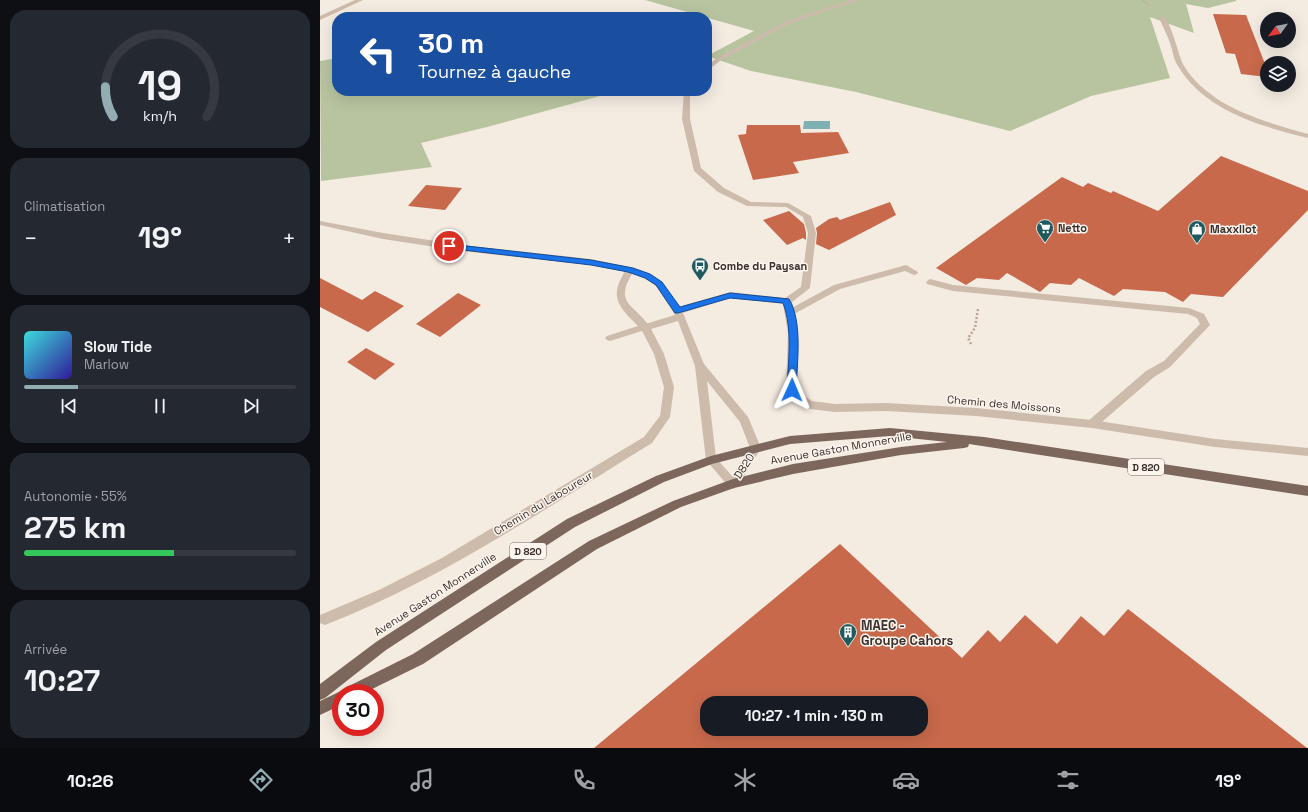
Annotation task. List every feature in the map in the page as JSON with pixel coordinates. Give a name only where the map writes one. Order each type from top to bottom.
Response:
[{"type":"main road","name":"Avenue Gaston Monnerville","points":[[320,693],[381,646],[571,523],[660,479],[711,460],[790,440],[890,432],[984,442],[1308,491]]},
{"type":"main road","name":"Avenue Gaston Monnerville","points":[[368,684],[418,659],[593,545],[677,504],[733,484],[793,469],[900,450],[984,442]]},
{"type":"main road","points":[[320,708],[332,702]]},
{"type":"street","points":[[333,12],[360,0]]},
{"type":"street","points":[[712,65],[719,59],[791,21],[856,0]]},
{"type":"street","points":[[320,18],[332,13]]},
{"type":"street","points":[[1162,18],[1173,42],[1180,64],[1191,81],[1204,94],[1220,104],[1257,121],[1308,136]]},
{"type":"street","points":[[610,338],[645,327],[730,295],[786,301],[804,288],[812,233],[807,216],[788,205],[750,204],[721,190],[697,168],[686,119],[687,96]]},
{"type":"street","points":[[320,223],[424,243],[591,262],[630,270],[647,276],[659,284],[680,314],[700,366],[711,460],[733,484]]},
{"type":"street","points":[[791,312],[837,288],[906,268],[914,272]]},
{"type":"street","name":"Chemin du Laboureur","points":[[325,619],[383,594],[446,562],[648,440],[665,417],[669,387],[659,354],[645,327],[623,304],[619,291],[623,280],[630,270]]},
{"type":"street","points":[[930,282],[953,288],[1189,311],[1201,316],[1205,325],[1167,364],[1150,374],[1092,424]]},
{"type":"street","name":"Chemin des Moissons","points":[[786,301],[791,312],[793,334],[792,390],[795,396],[810,404],[835,408],[886,407],[976,412],[1092,424],[1215,443],[1308,452]]},
{"type":"street","points":[[700,366],[744,420],[756,448]]},
{"type":"street","name":"D820","points":[[733,484],[756,448]]},
{"type":"green space","points":[[645,0],[1236,0],[1208,8],[1186,4],[1194,33],[1150,17],[1170,78],[1091,96],[1010,131],[856,92],[751,71],[712,58],[712,53],[754,31],[712,19],[712,12],[687,12]]},
{"type":"green space","points":[[332,59],[332,96],[600,96],[487,127],[421,143],[432,167],[321,181],[320,61]]},
{"type":"water","points":[[804,121],[830,121],[830,129],[803,129]]},
{"type":"building","points":[[1213,14],[1246,15],[1262,56],[1260,56],[1260,76],[1241,74],[1235,54],[1226,53]]},
{"type":"building","points":[[747,125],[800,125],[801,133],[838,132],[849,153],[793,162],[799,173],[753,180],[738,135],[746,134]]},
{"type":"building","points":[[1221,156],[1308,191],[1308,210],[1223,297],[1191,294],[1183,302],[1165,292],[1123,289],[1114,296],[1079,278],[1071,285],[1050,283],[1040,292],[1007,273],[999,280],[977,278],[966,285],[936,268],[1062,177],[1083,187],[1088,183],[1111,193],[1113,191],[1158,211]]},
{"type":"building","points":[[426,185],[462,188],[445,210],[408,206]]},
{"type":"building","points":[[890,202],[896,215],[829,250],[816,244],[816,228],[829,219],[837,217],[840,220]]},
{"type":"building","points":[[789,211],[804,224],[806,240],[803,238],[787,245],[763,220]]},
{"type":"building","points":[[320,278],[362,300],[375,291],[404,306],[368,332],[320,307]]},
{"type":"building","points":[[458,293],[481,305],[440,337],[416,324]]},
{"type":"building","points":[[366,348],[395,364],[375,380],[347,362]]},
{"type":"building","name":"MAEC - Groupe Cahors","points":[[840,544],[962,658],[988,630],[1000,642],[1025,615],[1057,644],[1081,616],[1104,636],[1128,609],[1307,748],[594,748]]},
{"type":"place","name":"Netto","points":[[1045,243]]},
{"type":"place","name":"Maxxilot","points":[[1197,244]]},
{"type":"place","name":"Combe du Paysan","points":[[700,281]]},
{"type":"place","name":"MAEC - Groupe Cahors","points":[[848,647]]},
{"type":"route","points":[[449,246],[591,262],[630,270],[647,276],[659,284],[678,310],[730,295],[786,301],[791,312],[793,334],[792,390]]}]
